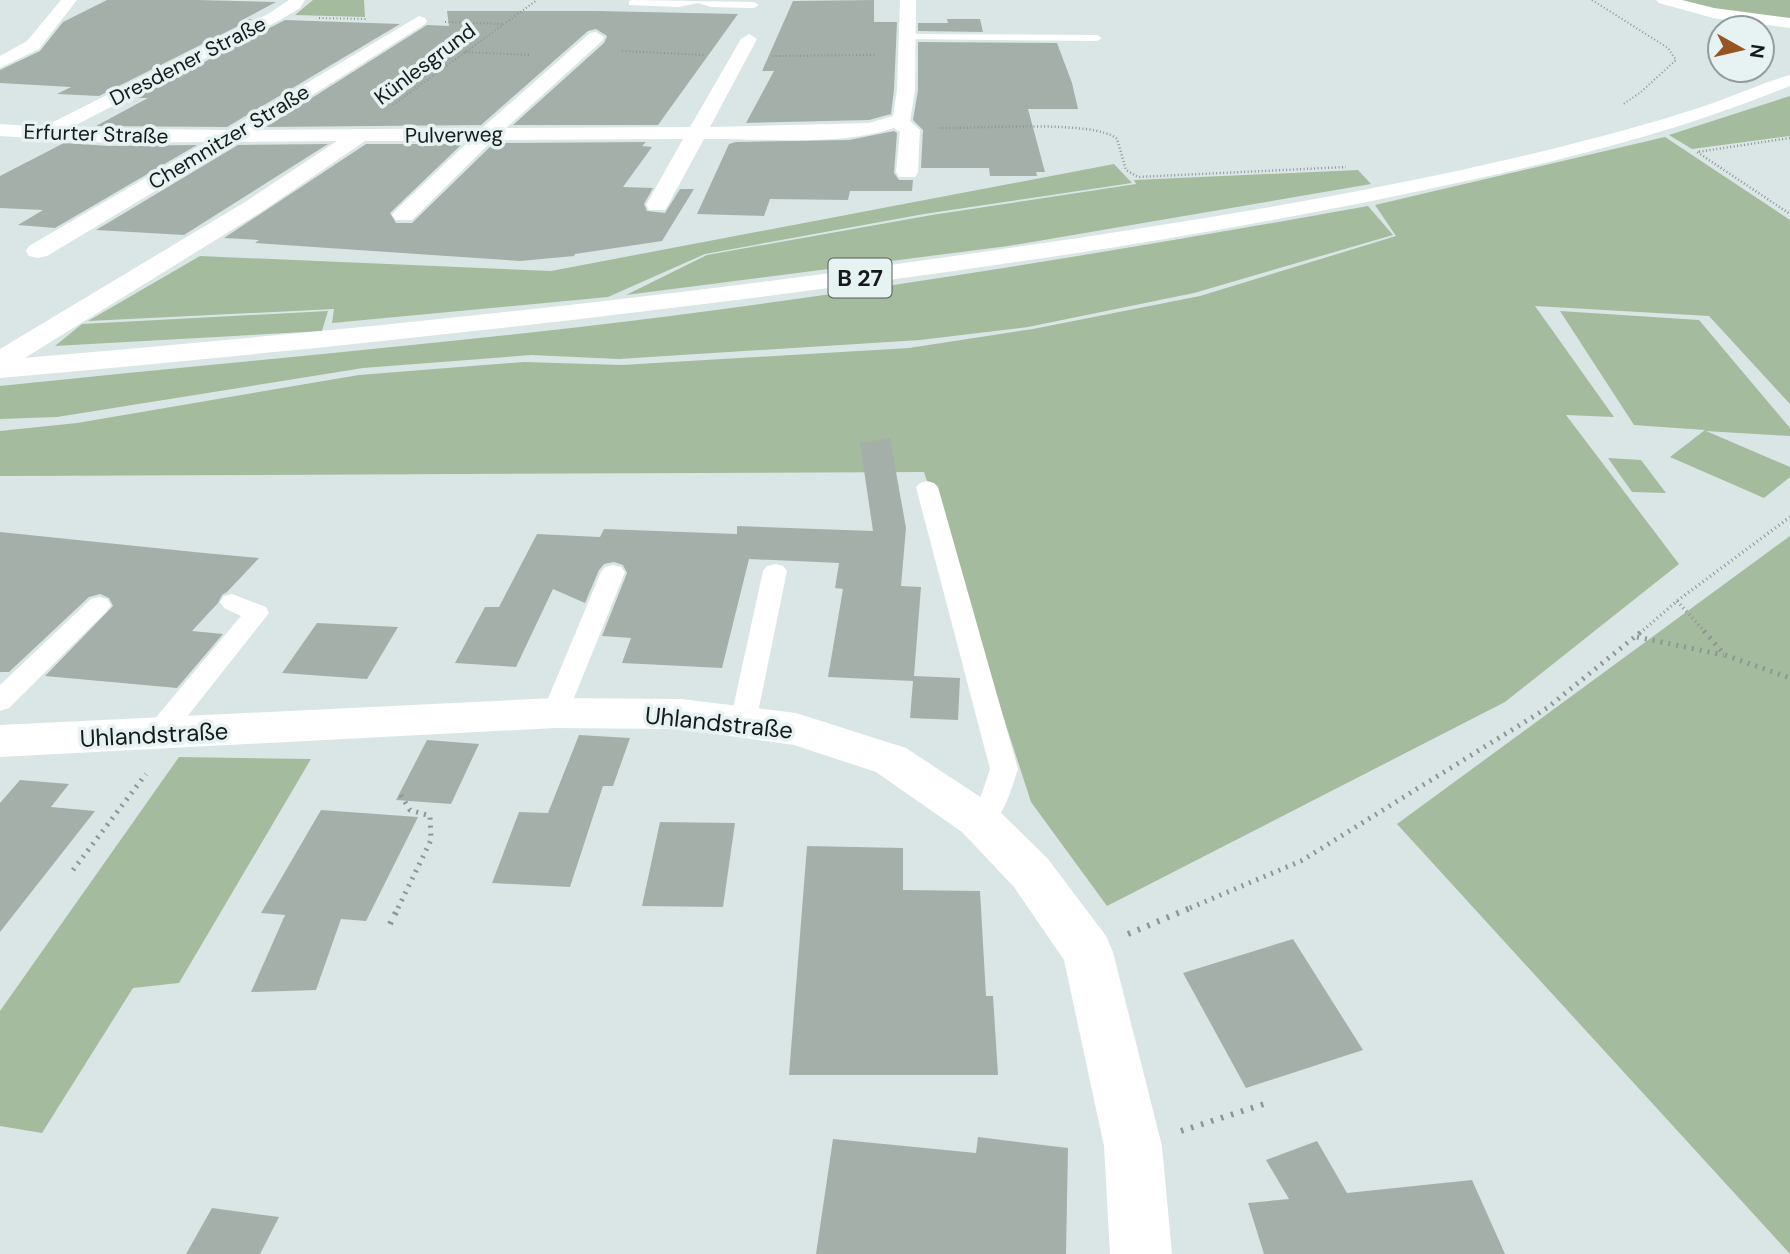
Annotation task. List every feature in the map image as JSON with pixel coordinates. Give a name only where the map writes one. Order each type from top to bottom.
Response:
[{"type":"street","points":[[0,63],[33,45],[69,0]]},
{"type":"street","name":"Dresdener Straße","points":[[11,150],[274,17],[295,5],[297,0]]},
{"type":"street","points":[[907,172],[910,130],[898,122],[902,119],[905,108],[908,0]]},
{"type":"street","points":[[1663,0],[1713,12],[1790,23]]},
{"type":"street","points":[[1663,0],[1706,16]]},
{"type":"street","name":"Chemnitzer Straße","points":[[38,251],[233,136],[419,21]]},
{"type":"street","points":[[1776,36],[1782,38]]},
{"type":"street","points":[[657,205],[749,39]]},
{"type":"street","points":[[404,215],[488,134],[584,48]]},
{"type":"street","name":"B 27","points":[[0,369],[331,340],[684,301],[921,269],[1188,228],[1419,186],[1551,156],[1675,121],[1790,80]]},
{"type":"street","name":"Pulverweg","points":[[359,136],[832,132],[898,122]]},
{"type":"street","name":"Erfurter Straße","points":[[0,130],[109,137],[359,136]]},
{"type":"street","points":[[0,361],[253,207],[359,136]]},
{"type":"street","name":"Uhlandstraße","points":[[0,741],[167,735],[555,713],[681,714],[796,729],[891,760],[978,819],[1031,873],[1088,952],[1133,1146],[1141,1254]]},
{"type":"lane","points":[[632,3],[678,4],[699,0],[711,4],[754,5]]},
{"type":"lane","points":[[908,46],[1097,38]]},
{"type":"lane","points":[[927,487],[1004,769],[993,801],[978,819]]},
{"type":"lane","points":[[743,722],[775,571]]},
{"type":"lane","points":[[555,713],[613,572]]},
{"type":"lane","points":[[167,735],[257,613],[232,601]]},
{"type":"lane","points":[[0,701],[99,605]]},
{"type":"path","name":"Künlesgrund","points":[[387,110],[537,0]]},
{"type":"path","points":[[1592,0],[1668,48],[1675,60],[1641,93],[1617,108]]},
{"type":"path","points":[[464,52],[584,48],[739,56],[908,46]]},
{"type":"path","points":[[898,122],[942,128],[1099,130],[1116,136],[1125,170],[1130,175],[1348,167]]},
{"type":"path","points":[[1790,138],[1696,152],[1790,214]]},
{"type":"path","points":[[1088,952],[1301,861],[1547,708],[1677,601],[1790,516]]},
{"type":"path","points":[[1677,601],[1725,655]]},
{"type":"path","points":[[1636,637],[1725,655],[1790,678]]},
{"type":"path","points":[[73,870],[167,735]]},
{"type":"path","points":[[390,924],[431,840],[430,816],[410,810],[400,794]]},
{"type":"path","points":[[1133,1146],[1264,1104]]},
{"type":"green space","points":[[313,0],[364,0],[365,17],[295,15]]},
{"type":"green space","points":[[1678,0],[1790,0],[1790,19],[1776,17],[1776,14],[1721,11]]},
{"type":"green space","points":[[1790,96],[1790,136],[1692,149],[1669,135]]},
{"type":"green space","points":[[1665,137],[1790,220],[1790,404],[1709,316],[1535,306],[1614,417],[1566,415],[1679,564],[1505,702],[1107,906],[1031,802],[924,472],[0,476],[0,431],[77,423],[359,375],[524,362],[622,365],[909,348],[1033,329],[1200,296],[1396,236],[1375,205]]},
{"type":"green space","points":[[1114,164],[1132,183],[924,214],[705,254],[608,297],[332,323],[334,309],[88,321],[200,256],[551,271]]},
{"type":"green space","points":[[1358,170],[1371,184],[1008,246],[626,295],[707,255],[932,215],[1136,184],[1134,180]]},
{"type":"green space","points":[[1368,206],[1393,235],[1194,293],[1028,327],[920,340],[619,359],[531,355],[363,368],[57,417],[0,419],[0,386],[435,343],[778,302]]},
{"type":"green space","points":[[328,311],[322,331],[55,346],[82,324]]},
{"type":"green space","points":[[1560,311],[1699,320],[1790,428],[1790,436],[1706,431],[1790,467],[1790,477],[1764,498],[1670,457],[1705,430],[1634,425]]},
{"type":"green space","points":[[1608,458],[1641,460],[1666,493],[1632,492]]},
{"type":"green space","points":[[1790,536],[1790,1254],[1397,824]]},
{"type":"green space","points":[[179,757],[311,759],[179,983],[133,988],[42,1133],[0,1126],[0,1011]]},
{"type":"building","points":[[107,0],[276,2],[244,19],[252,19],[99,96],[57,94],[71,87],[0,83],[0,70],[40,51],[63,22]]},
{"type":"building","points":[[874,0],[874,22],[897,22],[891,114],[869,120],[746,123],[774,71],[762,71],[793,1]]},
{"type":"building","points":[[447,11],[738,14],[658,125],[513,125],[604,43],[607,36],[596,29],[588,31],[481,125],[266,127],[427,25],[449,26]]},
{"type":"building","points":[[947,19],[980,19],[983,32],[918,31],[918,23],[948,23]]},
{"type":"building","points":[[285,20],[400,24],[227,127],[96,126],[148,98],[135,98]]},
{"type":"building","points":[[918,42],[1057,43],[1072,83],[1078,109],[1028,109],[1045,172],[1036,172],[1037,176],[990,176],[989,168],[921,168],[923,130],[913,120],[918,90]]},
{"type":"building","points":[[894,131],[897,133],[894,173],[899,180],[913,180],[912,191],[850,191],[848,200],[770,199],[764,216],[697,214],[729,144],[849,140]]},
{"type":"building","points":[[646,142],[642,146],[652,147],[623,187],[653,188],[644,204],[647,211],[665,213],[680,189],[694,189],[662,241],[574,256],[520,261],[255,243],[259,240],[224,238],[366,144],[462,144],[390,213],[396,223],[412,223],[494,143]]},
{"type":"building","points":[[64,143],[109,146],[197,145],[55,228],[18,225],[43,210],[0,208],[0,176]]},
{"type":"building","points":[[328,144],[184,235],[96,230],[238,145]]},
{"type":"building","points":[[890,438],[906,528],[901,586],[921,587],[914,676],[960,678],[958,720],[910,718],[913,681],[828,677],[843,589],[835,588],[839,563],[749,559],[722,668],[622,663],[631,638],[602,636],[627,573],[623,565],[614,562],[604,564],[599,570],[585,603],[553,589],[516,667],[455,663],[485,607],[499,607],[537,534],[600,537],[604,529],[737,534],[737,526],[873,531],[860,443]]},
{"type":"building","points":[[0,532],[259,558],[222,595],[192,631],[223,634],[177,688],[45,676],[113,606],[109,598],[100,594],[89,597],[9,672],[0,672]]},
{"type":"building","points":[[317,623],[398,627],[367,679],[282,673]]},
{"type":"building","points":[[579,735],[630,738],[613,786],[603,786],[570,887],[492,883],[519,812],[548,813]]},
{"type":"building","points":[[427,740],[479,744],[451,804],[396,800]]},
{"type":"building","points":[[20,780],[69,784],[51,807],[95,811],[0,932],[0,803]]},
{"type":"building","points":[[321,810],[418,817],[366,921],[341,919],[316,990],[251,992],[285,915],[261,913]]},
{"type":"building","points":[[660,822],[735,823],[723,907],[642,906]]},
{"type":"building","points":[[807,846],[903,848],[903,890],[980,891],[986,996],[993,996],[998,1075],[789,1075]]},
{"type":"building","points":[[1293,939],[1363,1050],[1246,1088],[1183,973]]},
{"type":"building","points":[[978,1137],[1068,1148],[1066,1254],[816,1254],[833,1139],[976,1153]]},
{"type":"building","points":[[1317,1141],[1347,1193],[1472,1180],[1505,1254],[1264,1254],[1248,1203],[1289,1199],[1266,1160]]},
{"type":"building","points":[[212,1208],[279,1217],[260,1254],[186,1254]]}]
